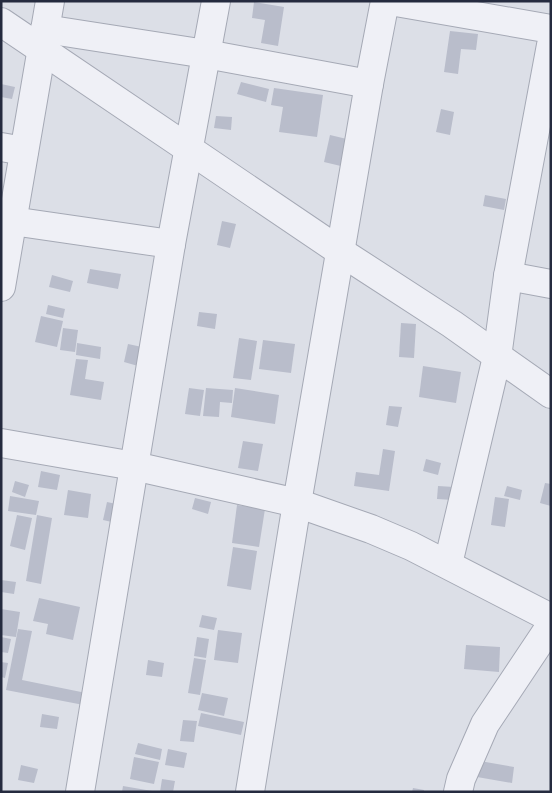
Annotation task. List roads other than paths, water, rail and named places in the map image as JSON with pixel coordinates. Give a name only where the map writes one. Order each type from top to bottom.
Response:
[{"type":"street","points":[[1,287],[12,221],[13,149],[43,39],[50,1]]},
{"type":"street","points":[[80,792],[171,244],[216,1]]},
{"type":"street","points":[[250,792],[297,503],[385,1]]},
{"type":"street","points":[[390,1],[551,29]]},
{"type":"street","points":[[1,22],[43,39],[188,149],[452,324],[551,394]]},
{"type":"street","points":[[43,39],[206,54],[369,84]]},
{"type":"street","points":[[448,564],[497,356],[508,276],[551,45]]},
{"type":"street","points":[[12,221],[171,244]]},
{"type":"street","points":[[508,276],[551,284]]},
{"type":"street","points":[[1,444],[134,466],[297,503],[370,528],[448,564],[551,618]]},
{"type":"street","points":[[458,792],[461,779],[485,724],[551,625]]}]
